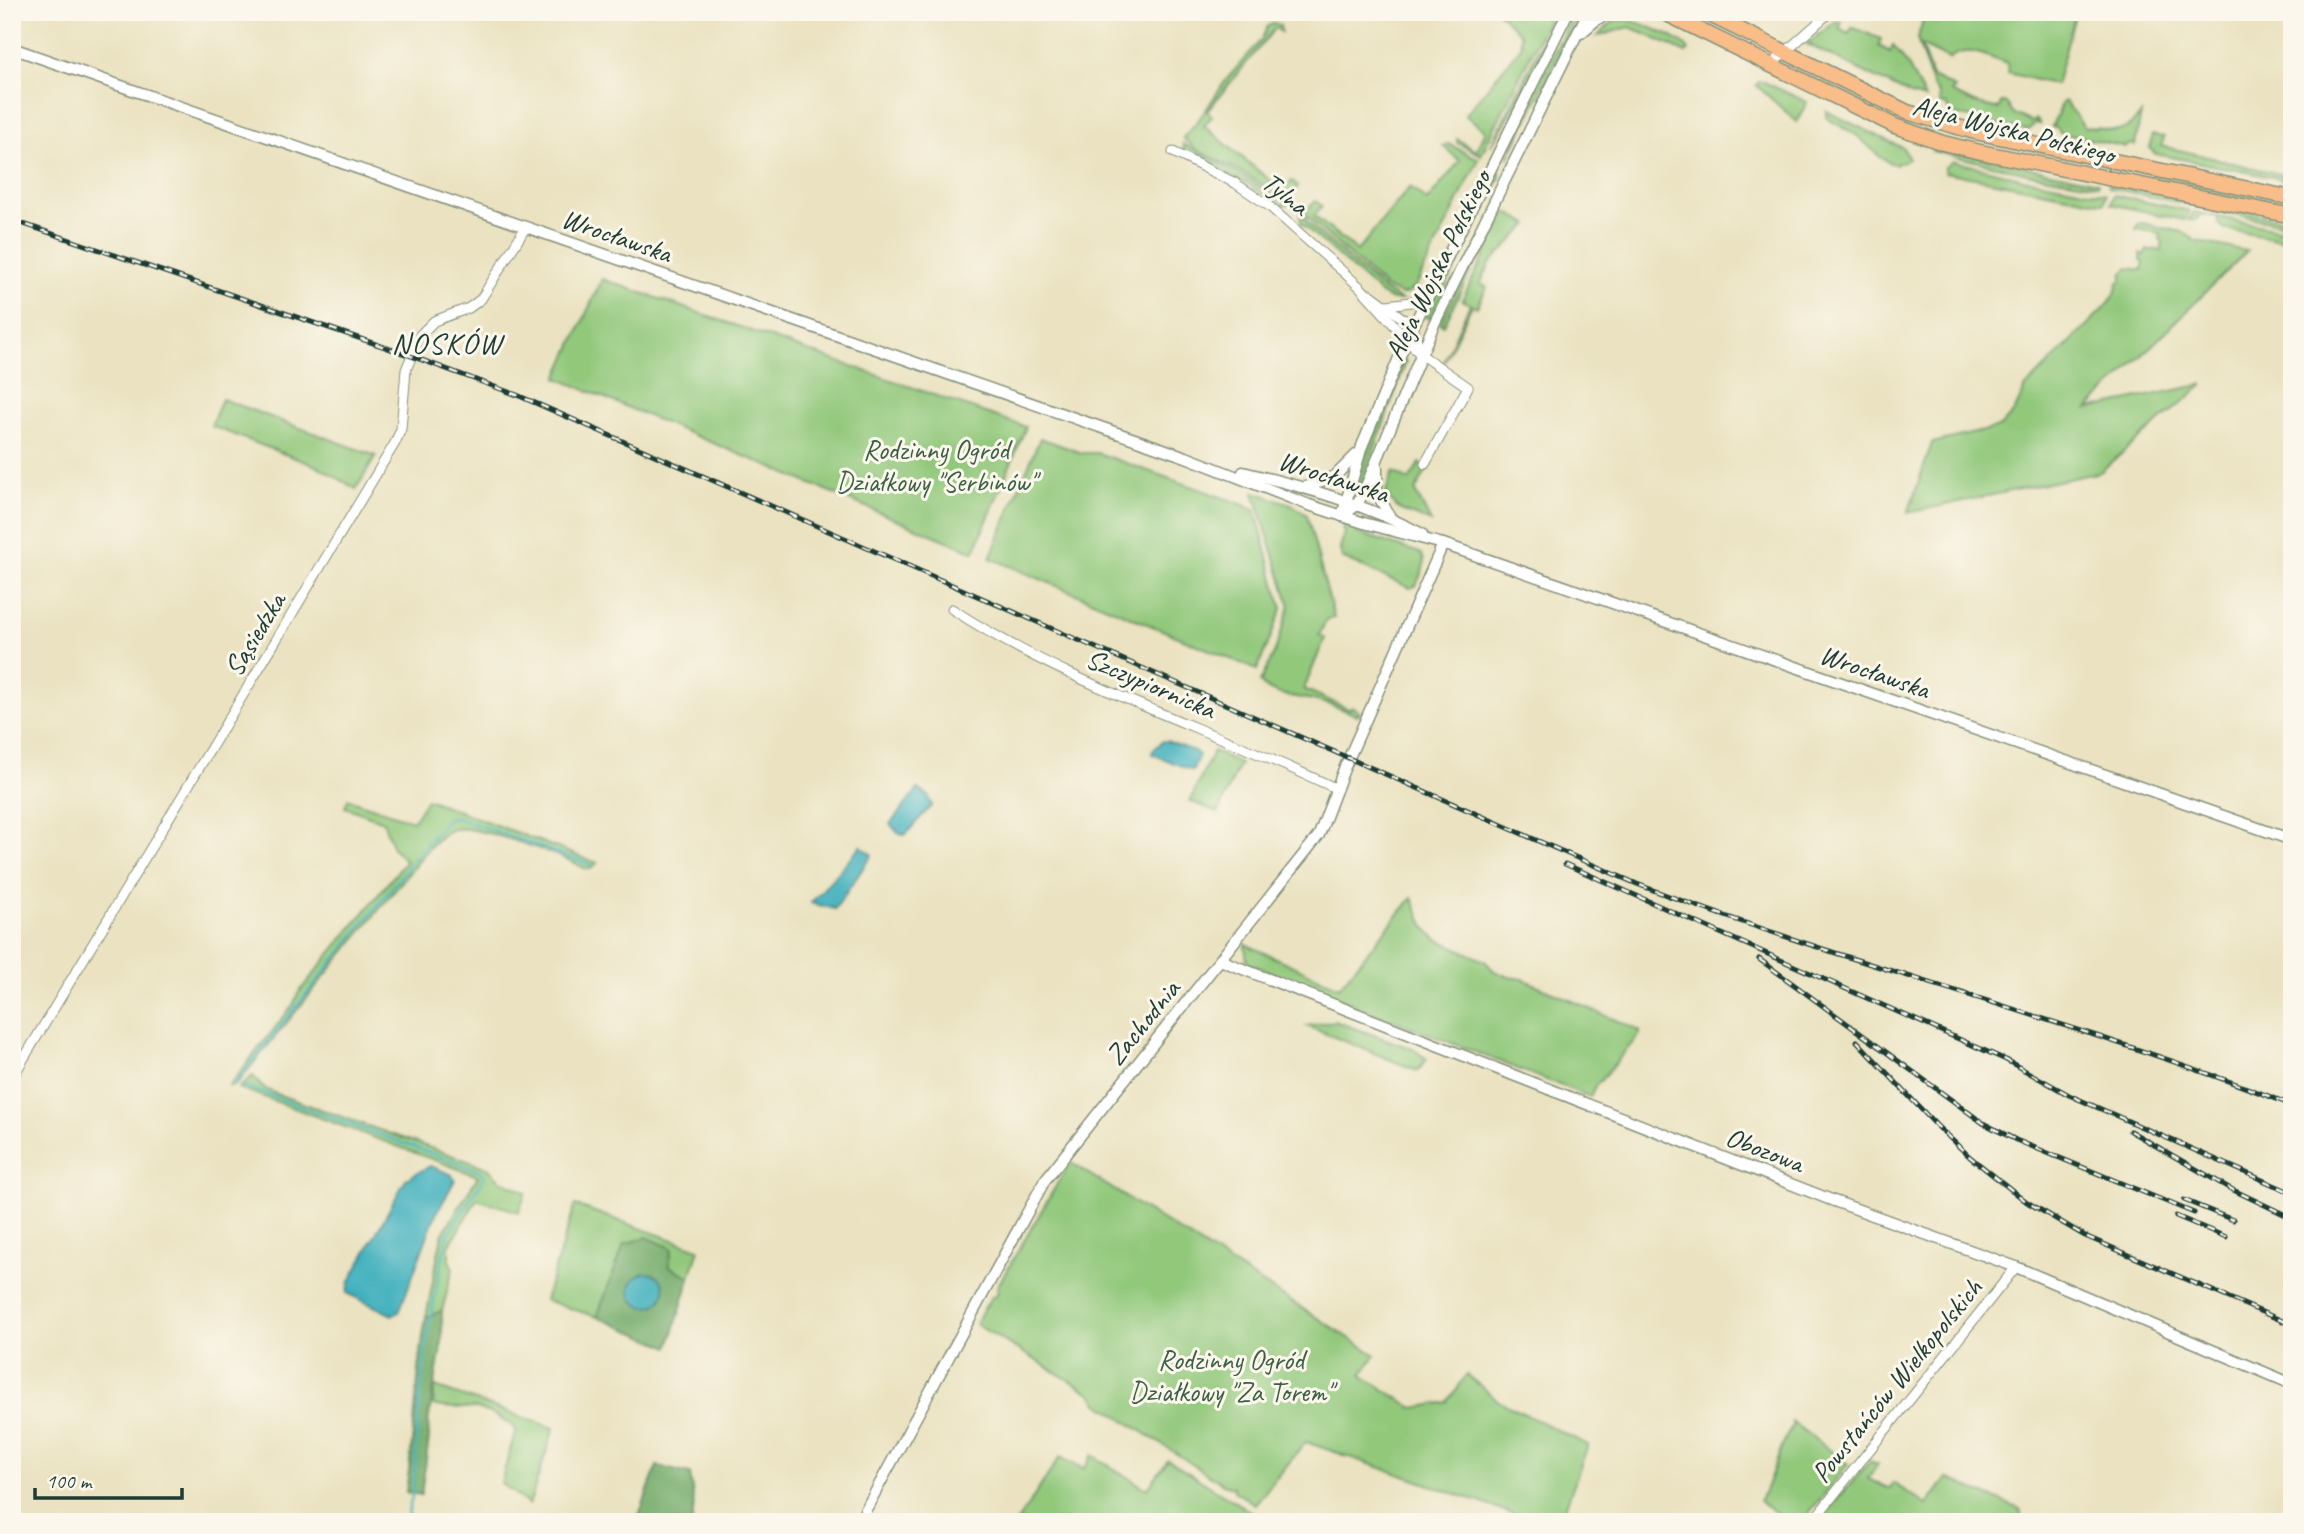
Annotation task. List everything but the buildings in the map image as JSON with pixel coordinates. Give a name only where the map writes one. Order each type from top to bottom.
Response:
[{"type":"main road","name":"Aleja Wojska Polskiego","points":[[1663,12],[1900,128],[1943,143],[2292,216]]},
{"type":"main road","name":"Aleja Wojska Polskiego","points":[[1704,12],[1894,106],[1944,125],[2292,198]]},
{"type":"street","name":"Aleja Wojska Polskiego","points":[[1351,503],[1363,446],[1413,326],[1568,12]]},
{"type":"street","name":"Aleja Wojska Polskiego","points":[[1351,503],[1377,463],[1420,354],[1588,12]]},
{"type":"street","points":[[1574,40],[1596,20],[1610,12]]},
{"type":"street","points":[[1771,65],[1830,12]]},
{"type":"street","name":"Wrocławska","points":[[12,48],[1206,464],[1342,516],[1443,544],[2292,840]]},
{"type":"street","name":"Tylna","points":[[1173,152],[1234,183],[1269,206],[1360,287],[1420,354],[1468,387],[1424,464]]},
{"type":"street","name":"Sąsiedzka","points":[[12,1078],[395,443],[401,429],[406,370],[421,335],[434,321],[469,308],[481,299],[526,227]]},
{"type":"street","name":"Tylna","points":[[1360,287],[1413,326]]},
{"type":"street","points":[[1387,305],[1411,302],[1432,288]]},
{"type":"street","points":[[1413,326],[1420,354]]},
{"type":"street","points":[[1305,487],[1324,482],[1341,472],[1363,446]]},
{"type":"street","points":[[1377,463],[1377,493],[1390,517]]},
{"type":"street","name":"Wrocławska","points":[[1206,464],[1305,487],[1390,517],[1443,544]]},
{"type":"street","points":[[1342,516],[1351,503]]},
{"type":"street","name":"Zachodnia","points":[[859,1522],[1045,1180],[1314,844],[1443,544]]},
{"type":"street","name":"Szczypiornicka","points":[[952,609],[1003,640],[1089,682],[1261,753],[1337,789]]},
{"type":"street","name":"Obozowa","points":[[1220,960],[1834,1201],[2015,1267],[2292,1384]]},
{"type":"street","name":"Powstańców Wielkopolskich","points":[[1811,1522],[2015,1267]]},
{"type":"green space","points":[[1498,12],[1552,12],[1481,155],[1457,143],[1457,139],[1476,151],[1486,131],[1465,115],[1521,47],[1520,33]]},
{"type":"green space","points":[[1557,12],[1562,12],[1513,110],[1491,146]]},
{"type":"green space","points":[[1574,12],[1581,12],[1508,158],[1534,93]]},
{"type":"green space","points":[[1923,12],[2076,12],[2056,85],[2008,73],[2007,64],[1985,55],[1963,52],[1949,59],[1921,45],[1932,77],[1955,88],[1951,92],[1974,103],[1999,109],[2001,103],[2006,103],[2014,114],[2031,122],[2037,119],[2040,124],[2035,123],[2029,130],[2002,126],[1950,113],[1946,105],[1940,104],[1939,93],[1933,87],[1918,42]]},
{"type":"green space","points":[[1619,19],[1657,30],[1685,45],[1689,50],[1686,53],[1630,27],[1598,36],[1613,21]]},
{"type":"green space","points":[[1836,21],[1842,22],[1839,29],[1849,34],[1852,27],[1881,39],[1879,46],[1890,52],[1893,45],[1909,67],[1925,99],[1911,95],[1807,44]]},
{"type":"green space","points":[[1274,23],[1280,25],[1281,32],[1275,28],[1207,111],[1212,116],[1204,126],[1283,191],[1292,181],[1298,186],[1288,200],[1235,168],[1197,150],[1183,138],[1226,80],[1261,40],[1268,26]]},
{"type":"green space","points":[[1759,82],[1807,102],[1797,122],[1756,85]]},
{"type":"green space","points":[[2065,101],[2084,127],[2122,130],[2141,114],[2135,145],[2126,147],[2060,133],[2052,127]]},
{"type":"green space","points":[[1826,111],[1903,148],[1909,158],[1904,162],[1897,162],[1896,165],[1884,160],[1855,134],[1826,117]]},
{"type":"green space","points":[[2153,135],[2164,137],[2162,146],[2292,177],[2292,181],[2156,154],[2149,148]]},
{"type":"green space","points":[[1183,144],[1289,204],[1281,206],[1244,182],[1191,156],[1184,150]]},
{"type":"green space","points":[[1448,144],[1479,159],[1416,286],[1408,293],[1402,295],[1386,288],[1305,215],[1305,211],[1316,201],[1322,206],[1314,216],[1357,251],[1410,187],[1427,201],[1460,161],[1443,146]]},
{"type":"green space","points":[[1936,148],[2098,182],[2098,185],[2031,174],[1932,151]]},
{"type":"green space","points":[[1953,161],[2021,178],[2106,194],[2104,203],[1944,172],[1945,167]]},
{"type":"green space","points":[[1497,171],[1500,172],[1500,177],[1430,319],[1424,316]]},
{"type":"green space","points":[[2153,175],[2292,204],[2292,210],[2149,180]]},
{"type":"green space","points":[[2108,184],[2292,221],[2292,226],[2109,188]]},
{"type":"green space","points":[[1510,191],[1444,325],[1440,323],[1493,216]]},
{"type":"green space","points":[[2114,195],[2190,211],[2184,220],[2111,204]]},
{"type":"green space","points":[[1506,212],[1529,224],[1490,263],[1480,284],[1487,287],[1477,307],[1472,305],[1443,364],[1470,304],[1462,300]]},
{"type":"green space","points":[[2194,212],[2292,232],[2292,242],[2225,229],[2218,223],[2218,217],[2201,214],[2196,220],[2188,220]]},
{"type":"green space","points":[[1300,213],[1384,290],[1401,300],[1392,300],[1381,294],[1301,223]]},
{"type":"green space","points":[[2138,224],[2186,233],[2195,241],[2247,251],[2088,409],[2204,384],[2100,472],[1908,513],[1932,443],[2000,427],[2014,412],[2026,387],[2107,305],[2115,294],[2118,282],[2121,282],[2123,273],[2128,268],[2142,270],[2144,262],[2141,260],[2141,254],[2145,255],[2147,250],[2161,250],[2161,233],[2136,229]]},
{"type":"green space","name":"Rodzinny Ogród Działkowy \"Serbinów\"","points":[[602,279],[1026,427],[974,552],[557,378]]},
{"type":"green space","points":[[1404,360],[1406,362],[1362,484],[1356,482]]},
{"type":"green space","points":[[222,399],[376,456],[356,489],[319,467],[211,426]]},
{"type":"green space","name":"Rodzinny Ogród Działkowy \"Serbinów\"","points":[[1040,438],[1082,453],[1098,453],[1255,509],[1282,609],[1257,670],[990,558]]},
{"type":"green space","points":[[1420,463],[1428,468],[1415,491],[1431,522],[1398,508],[1388,498],[1386,491],[1393,472],[1409,480]]},
{"type":"green space","points":[[1254,492],[1291,504],[1307,515],[1334,618],[1327,619],[1319,635],[1325,638],[1304,689],[1348,709],[1354,707],[1360,713],[1357,715],[1319,701],[1271,691],[1260,682],[1274,654],[1290,606]]},
{"type":"green space","points":[[1345,522],[1356,526],[1355,532],[1420,553],[1424,565],[1416,586],[1410,588],[1342,558],[1340,549]]},
{"type":"green space","points":[[1213,751],[1240,763],[1218,813],[1190,801]]},
{"type":"green space","points":[[348,799],[413,821],[427,799],[597,863],[591,869],[584,868],[539,849],[480,831],[454,829],[444,834],[428,849],[235,1086],[229,1086],[293,1005],[299,992],[406,861],[393,848],[383,821],[345,807]]},
{"type":"green space","points":[[1412,898],[1425,927],[1435,938],[1485,961],[1494,971],[1523,979],[1640,1031],[1594,1088],[1590,1097],[1247,963],[1245,944],[1339,987]]},
{"type":"green space","points":[[1334,1021],[1413,1049],[1427,1059],[1418,1071],[1307,1026]]},
{"type":"green space","points":[[253,1076],[262,1087],[274,1093],[488,1168],[500,1180],[526,1192],[519,1212],[477,1199],[449,1246],[449,1260],[453,1269],[442,1311],[426,1317],[442,1235],[478,1176],[239,1088]]},
{"type":"green space","name":"Rodzinny Ogród Działkowy \"Za Torem\"","points":[[1070,1162],[1376,1355],[1361,1375],[1414,1408],[1447,1402],[1467,1375],[1500,1402],[1588,1445],[1560,1522],[1537,1522],[1306,1442],[1255,1504],[1234,1491],[1234,1487],[1223,1484],[1097,1402],[1092,1394],[977,1325],[976,1322],[992,1296],[998,1292],[997,1287]]},
{"type":"green space","points":[[575,1205],[699,1249],[690,1277],[669,1266],[671,1248],[646,1237],[624,1245],[597,1317],[545,1300]]},
{"type":"green space","points":[[646,1237],[672,1248],[669,1266],[690,1277],[669,1347],[597,1317],[624,1245]]},
{"type":"green space","points":[[442,1311],[442,1342],[428,1422],[429,1438],[421,1495],[406,1492],[420,1361],[426,1317]]},
{"type":"green space","points":[[435,1387],[554,1428],[529,1505],[501,1483],[516,1429],[481,1410],[433,1405]]},
{"type":"green space","points":[[1792,1422],[1848,1464],[1802,1522],[1790,1522],[1759,1501],[1793,1426]]},
{"type":"green space","points":[[1092,1455],[1147,1489],[1168,1460],[1267,1522],[1017,1522],[1060,1457],[1084,1469]]},
{"type":"green space","points":[[1870,1461],[1878,1464],[1868,1479],[1890,1489],[1893,1483],[1927,1505],[1947,1478],[2020,1509],[2023,1522],[1823,1522],[1821,1519]]},
{"type":"green space","points":[[657,1466],[690,1474],[694,1505],[692,1522],[641,1522],[638,1518]]},
{"type":"water","points":[[1163,741],[1196,752],[1199,755],[1193,769],[1152,754]]},
{"type":"water","points":[[918,789],[928,795],[932,805],[905,835],[897,832],[890,824]]},
{"type":"water","points":[[861,846],[872,855],[835,909],[811,903]]},
{"type":"water","points":[[430,1166],[451,1174],[455,1180],[435,1216],[399,1312],[392,1315],[347,1293],[350,1281],[406,1179]]},
{"type":"water","points":[[647,1273],[659,1278],[664,1290],[659,1302],[647,1307],[635,1302],[630,1290],[635,1278]]},
{"type":"waterway","points":[[235,1083],[447,819],[455,817],[591,865]]},
{"type":"waterway","points":[[244,1086],[480,1171],[485,1176],[447,1236],[429,1324],[420,1395],[413,1492],[406,1522]]},
{"type":"railway","points":[[12,220],[411,356],[517,395],[1637,884],[1718,914],[2129,1047],[2292,1105]]},
{"type":"railway","points":[[1565,864],[2006,1060],[2069,1095],[2292,1193]]},
{"type":"railway","points":[[1759,959],[1983,1123],[2016,1140],[2194,1213]]},
{"type":"railway","points":[[1857,1041],[1936,1125],[1970,1157],[2027,1202],[2085,1236],[2292,1325]]},
{"type":"railway","points":[[2130,1131],[2229,1188],[2292,1218]]},
{"type":"railway","points":[[2184,1200],[2233,1220]]},
{"type":"railway","points":[[2176,1216],[2226,1237]]},
{"type":"district","name":"NOSKÓW","points":[[447,343]]}]
